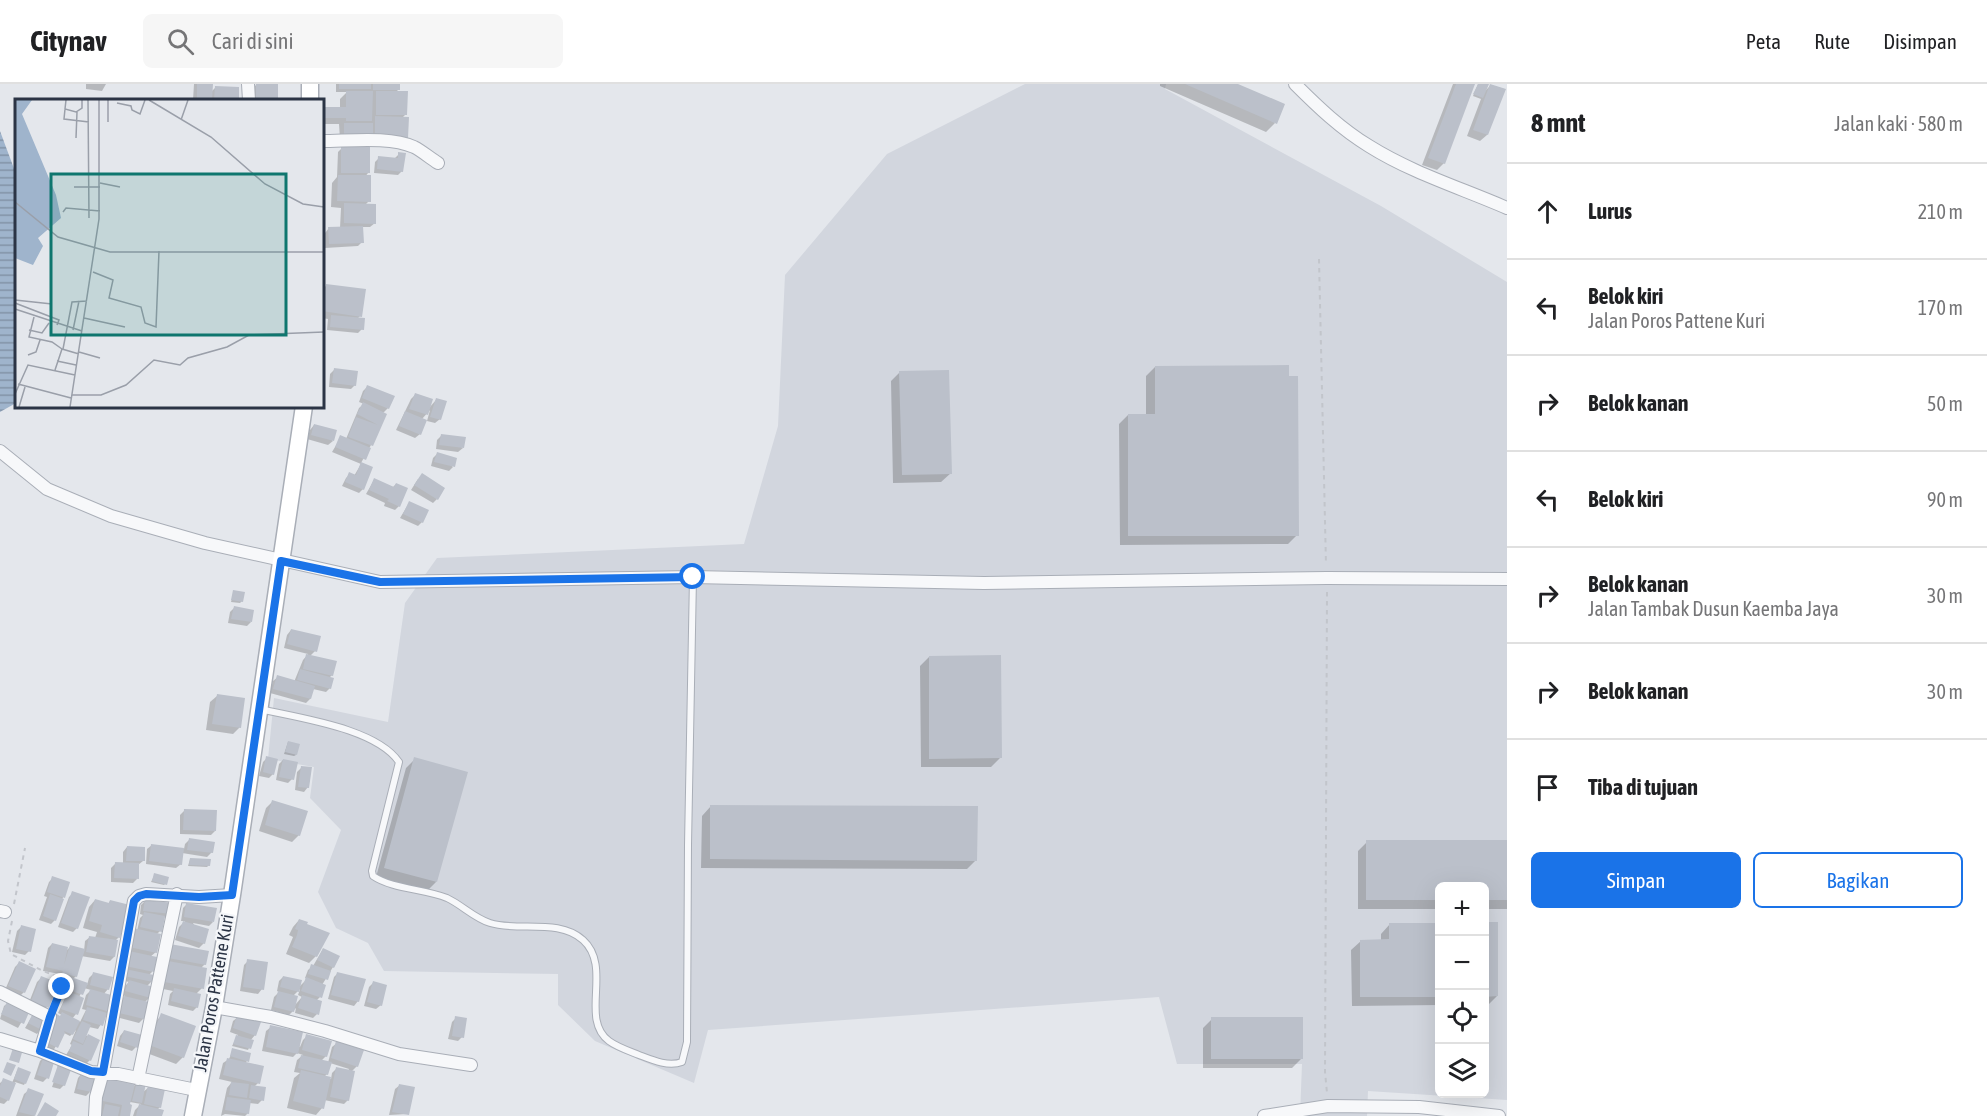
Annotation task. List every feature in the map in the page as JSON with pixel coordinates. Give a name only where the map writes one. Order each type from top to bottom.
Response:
[{"type":"street","points":[[248,84],[249,99]]},
{"type":"street","points":[[1295,84],[1324,112],[1368,146],[1406,166],[1507,208]]},
{"type":"street","points":[[324,141],[382,141],[402,144],[414,147],[438,163]]},
{"type":"street","name":"Jalan Poros Pattene Kuri","points":[[193,1116],[232,895],[304,408]]},
{"type":"street","points":[[0,451],[47,489],[111,516],[205,543],[380,582],[693,577],[984,583],[1327,578],[1507,579]]},
{"type":"street","points":[[95,1116],[96,1097],[103,1072],[134,901],[146,894],[199,897],[232,895]]},
{"type":"street","points":[[138,1078],[177,894]]},
{"type":"street","points":[[0,992],[50,1017],[40,1051]]},
{"type":"street","points":[[214,1007],[303,1025],[399,1054],[471,1065]]},
{"type":"street","points":[[0,1039],[40,1051],[91,1071],[196,1090]]},
{"type":"street","points":[[1264,1116],[1328,1106],[1419,1107],[1499,1116]]},
{"type":"lane","points":[[260,709],[348,730],[367,737],[393,754],[399,762],[372,871],[373,876],[446,898],[491,923],[573,933],[585,942],[594,955],[597,1021],[601,1034],[610,1042],[647,1058],[674,1065],[682,1062],[687,1042],[693,577]]},
{"type":"path","points":[[1319,259],[1327,578],[1325,1071],[1328,1106]]},
{"type":"path","points":[[25,848],[8,912],[8,941],[11,954],[62,979],[62,987],[50,1017]]},
{"type":"shaded area","points":[[1025,84],[1166,84],[1165,89],[1381,206],[1507,282],[1507,1100],[1476,1098],[1489,1098],[1489,882],[1435,882],[1435,1095],[1368,1091],[1367,1116],[1300,1116],[1302,1064],[1177,1064],[1159,997],[708,1030],[694,1083],[595,1041],[558,1005],[558,974],[384,971],[368,943],[336,928],[318,892],[341,830],[310,798],[314,767],[268,759],[274,698],[388,722],[405,603],[437,558],[744,544],[778,426],[785,275],[887,154]]},
{"type":"water","points":[[0,131],[15,171],[15,404],[0,412]]},
{"type":"building","points":[[197,84],[213,84],[212,99],[197,99]]},
{"type":"building","points":[[256,84],[278,84],[278,99],[253,99],[253,96],[256,96]]},
{"type":"building","points":[[339,84],[371,84],[371,89],[339,89]]},
{"type":"building","points":[[373,84],[400,84],[400,90],[373,90]]},
{"type":"building","points":[[1185,84],[1238,84],[1285,104],[1277,124]]},
{"type":"building","points":[[1456,84],[1475,84],[1445,164],[1428,158]]},
{"type":"building","points":[[1478,84],[1489,84],[1483,98],[1473,94]]},
{"type":"building","points":[[1490,84],[1506,89],[1488,135],[1473,130]]},
{"type":"building","points":[[215,86],[239,87],[239,99],[214,99]]},
{"type":"building","points":[[346,91],[373,91],[372,121],[325,118],[325,107],[346,107]]},
{"type":"building","points":[[376,91],[408,91],[407,115],[376,115]]},
{"type":"building","points":[[375,116],[409,117],[408,138],[375,137]]},
{"type":"building","points":[[344,123],[373,123],[373,136],[344,136]]},
{"type":"building","points":[[341,147],[370,147],[370,173],[341,173]]},
{"type":"building","points":[[398,152],[406,153],[403,172],[377,169],[378,156],[398,158]]},
{"type":"building","points":[[338,175],[371,175],[371,202],[337,201]]},
{"type":"building","points":[[344,203],[376,204],[376,224],[344,223]]},
{"type":"building","points":[[363,226],[364,243],[329,244],[328,227]]},
{"type":"building","points":[[326,284],[366,289],[362,317],[324,311]]},
{"type":"building","points":[[331,315],[365,318],[364,330],[330,327]]},
{"type":"building","points":[[1289,365],[1289,376],[1298,376],[1299,536],[1128,536],[1128,414],[1155,414],[1155,366]]},
{"type":"building","points":[[334,368],[358,371],[356,386],[332,383]]},
{"type":"building","points":[[949,370],[952,474],[902,475],[899,371]]},
{"type":"building","points":[[367,385],[395,396],[389,409],[362,398]]},
{"type":"building","points":[[415,393],[433,399],[428,415],[409,409]]},
{"type":"building","points":[[436,398],[447,401],[441,420],[430,417]]},
{"type":"building","points":[[363,402],[387,414],[373,446],[348,437],[356,417],[378,425],[357,414]]},
{"type":"building","points":[[405,411],[427,420],[421,435],[399,426]]},
{"type":"building","points":[[314,424],[337,430],[334,441],[311,435]]},
{"type":"building","points":[[441,434],[466,437],[464,448],[439,445]]},
{"type":"building","points":[[340,435],[371,448],[366,460],[335,447]]},
{"type":"building","points":[[437,452],[457,458],[455,467],[434,462]]},
{"type":"building","points":[[361,462],[373,467],[364,490],[345,482],[349,472],[356,475]]},
{"type":"building","points":[[422,473],[445,488],[438,500],[414,485]]},
{"type":"building","points":[[374,478],[394,487],[396,483],[408,488],[400,507],[369,490]]},
{"type":"building","points":[[409,501],[429,510],[423,523],[403,514]]},
{"type":"building","points":[[233,590],[245,592],[243,602],[231,600]]},
{"type":"building","points":[[234,606],[254,610],[252,622],[231,619]]},
{"type":"building","points":[[291,629],[321,636],[317,652],[287,644]]},
{"type":"building","points":[[306,654],[337,661],[333,676],[303,669]]},
{"type":"building","points":[[1001,655],[1002,758],[929,759],[929,656]]},
{"type":"building","points":[[300,669],[334,678],[331,689],[297,680]]},
{"type":"building","points":[[277,675],[315,686],[311,699],[273,689]]},
{"type":"building","points":[[217,694],[245,698],[241,728],[212,724]]},
{"type":"building","points":[[288,741],[300,744],[297,755],[285,752]]},
{"type":"building","points":[[266,756],[278,759],[274,775],[263,772]]},
{"type":"building","points":[[414,757],[468,772],[437,882],[384,868]]},
{"type":"building","points":[[283,759],[298,762],[294,780],[279,777]]},
{"type":"building","points":[[301,766],[312,767],[309,788],[298,787]]},
{"type":"building","points":[[272,800],[308,811],[300,836],[265,825]]},
{"type":"building","points":[[710,805],[978,806],[977,861],[710,859]]},
{"type":"building","points":[[184,809],[217,810],[216,831],[183,830]]},
{"type":"building","points":[[189,838],[215,842],[213,853],[187,850]]},
{"type":"building","points":[[1366,840],[1507,840],[1507,900],[1489,900],[1489,882],[1435,882],[1435,900],[1366,900]]},
{"type":"building","points":[[151,844],[184,848],[182,865],[149,861]]},
{"type":"building","points":[[127,846],[145,847],[145,861],[126,861]]},
{"type":"building","points":[[190,858],[211,859],[210,866],[189,865]]},
{"type":"building","points":[[115,862],[139,863],[139,879],[114,878]]},
{"type":"building","points":[[154,873],[169,877],[167,885],[152,881]]},
{"type":"building","points":[[52,876],[70,882],[65,898],[47,892]]},
{"type":"building","points":[[72,891],[90,897],[78,929],[61,923]]},
{"type":"building","points":[[50,894],[64,899],[56,921],[43,916]]},
{"type":"building","points":[[95,899],[130,905],[120,938],[100,932],[102,925],[89,921]]},
{"type":"building","points":[[145,900],[174,903],[172,914],[143,911]]},
{"type":"building","points":[[186,903],[217,908],[214,922],[184,917]]},
{"type":"building","points":[[144,912],[165,916],[162,932],[140,927]]},
{"type":"building","points":[[299,919],[330,933],[317,957],[292,947],[297,935],[298,930],[295,929]]},
{"type":"building","points":[[183,921],[209,929],[205,944],[178,936]]},
{"type":"building","points":[[1489,922],[1498,922],[1498,996],[1489,997]]},
{"type":"building","points":[[1389,923],[1435,923],[1435,997],[1360,997],[1360,940],[1389,939]]},
{"type":"building","points":[[21,925],[36,929],[31,952],[16,949]]},
{"type":"building","points":[[133,928],[161,934],[157,953],[129,947]]},
{"type":"building","points":[[89,936],[118,940],[115,957],[86,952]]},
{"type":"building","points":[[52,943],[68,947],[64,965],[70,945],[85,949],[77,977],[46,967]]},
{"type":"building","points":[[170,944],[209,951],[206,965],[168,958]]},
{"type":"building","points":[[323,948],[340,956],[334,968],[317,960]]},
{"type":"building","points":[[129,951],[157,957],[154,972],[125,966]]},
{"type":"building","points":[[247,959],[268,962],[264,990],[243,987]]},
{"type":"building","points":[[19,961],[36,969],[25,993],[8,986]]},
{"type":"building","points":[[168,961],[207,968],[204,989],[164,982]]},
{"type":"building","points":[[311,964],[331,971],[328,980],[308,974]]},
{"type":"building","points":[[125,969],[154,975],[153,982],[124,976]]},
{"type":"building","points":[[93,972],[113,977],[109,990],[90,985]]},
{"type":"building","points":[[337,972],[366,979],[359,1002],[331,995]]},
{"type":"building","points":[[41,976],[59,983],[49,1008],[31,1001]]},
{"type":"building","points":[[283,976],[302,980],[299,992],[280,987]]},
{"type":"building","points":[[71,977],[88,983],[83,995],[66,989]]},
{"type":"building","points":[[306,977],[326,985],[322,998],[301,991]]},
{"type":"building","points":[[129,980],[154,987],[151,998],[125,991]]},
{"type":"building","points":[[373,981],[387,985],[382,1006],[367,1002]]},
{"type":"building","points":[[174,988],[201,994],[198,1008],[171,1001]]},
{"type":"building","points":[[90,989],[115,996],[110,1012],[86,1005]]},
{"type":"building","points":[[68,991],[84,998],[78,1015],[61,1009]]},
{"type":"building","points":[[278,991],[298,996],[294,1012],[274,1007]]},
{"type":"building","points":[[302,995],[322,1001],[319,1015],[298,1008]]},
{"type":"building","points":[[124,996],[149,1002],[144,1019],[119,1013]]},
{"type":"building","points":[[8,1000],[30,1010],[24,1024],[1,1014]]},
{"type":"building","points":[[87,1007],[107,1013],[103,1026],[83,1020]]},
{"type":"building","points":[[34,1011],[48,1018],[42,1030],[28,1023]]},
{"type":"building","points":[[62,1012],[80,1021],[73,1035],[64,1031],[58,1048],[46,1042],[55,1013],[60,1016]]},
{"type":"building","points":[[161,1013],[196,1026],[184,1058],[149,1045]]},
{"type":"building","points":[[237,1015],[261,1022],[256,1036],[233,1028]]},
{"type":"building","points":[[455,1016],[467,1018],[464,1038],[452,1036]]},
{"type":"building","points":[[1211,1017],[1303,1017],[1303,1059],[1211,1059]]},
{"type":"building","points":[[82,1021],[91,1025],[83,1044],[73,1039]]},
{"type":"building","points":[[270,1025],[303,1032],[298,1054],[266,1047]]},
{"type":"building","points":[[124,1030],[142,1035],[138,1048],[120,1042]]},
{"type":"building","points":[[88,1034],[100,1040],[91,1061],[69,1051],[73,1041],[83,1045]]},
{"type":"building","points":[[306,1034],[332,1041],[327,1057],[302,1050]]},
{"type":"building","points":[[236,1035],[254,1040],[251,1049],[233,1044]]},
{"type":"building","points":[[336,1041],[364,1050],[358,1067],[331,1058]]},
{"type":"building","points":[[14,1045],[23,1049],[19,1063],[9,1060]]},
{"type":"building","points":[[232,1048],[251,1053],[249,1062],[230,1056]]},
{"type":"building","points":[[301,1055],[332,1062],[328,1075],[298,1068]]},
{"type":"building","points":[[44,1056],[55,1059],[49,1079],[37,1075]]},
{"type":"building","points":[[227,1058],[264,1066],[260,1084],[223,1075]]},
{"type":"building","points":[[7,1062],[16,1065],[11,1076],[3,1072]]},
{"type":"building","points":[[59,1062],[72,1067],[65,1086],[52,1082]]},
{"type":"building","points":[[18,1067],[31,1072],[26,1084],[14,1079]]},
{"type":"building","points":[[336,1067],[355,1071],[349,1101],[330,1097]]},
{"type":"building","points":[[301,1070],[331,1077],[324,1109],[293,1101]]},
{"type":"building","points":[[81,1072],[96,1075],[92,1092],[77,1089]]},
{"type":"building","points":[[105,1073],[136,1080],[130,1104],[132,1105],[130,1116],[120,1116],[122,1105],[98,1100]]},
{"type":"building","points":[[3,1078],[16,1083],[9,1101],[0,1097]]},
{"type":"building","points":[[137,1081],[146,1083],[142,1103],[132,1101]]},
{"type":"building","points":[[231,1082],[249,1084],[247,1098],[229,1095]]},
{"type":"building","points":[[399,1084],[415,1087],[409,1115],[392,1112]]},
{"type":"building","points":[[148,1085],[165,1089],[161,1108],[144,1104]]},
{"type":"building","points":[[251,1085],[266,1087],[264,1101],[249,1098]]},
{"type":"building","points":[[28,1088],[44,1094],[35,1116],[19,1112]]},
{"type":"building","points":[[227,1097],[251,1100],[249,1114],[225,1110]]},
{"type":"building","points":[[45,1102],[59,1111],[56,1116],[37,1116]]},
{"type":"building","points":[[105,1104],[120,1107],[118,1116],[102,1116]]},
{"type":"building","points":[[139,1104],[164,1110],[162,1116],[136,1116]]},
{"type":"route","points":[[62,987],[40,1051],[69,1064],[97,1073],[103,1072],[134,901],[146,894],[199,897],[232,895],[281,561],[380,582],[693,577]]}]
